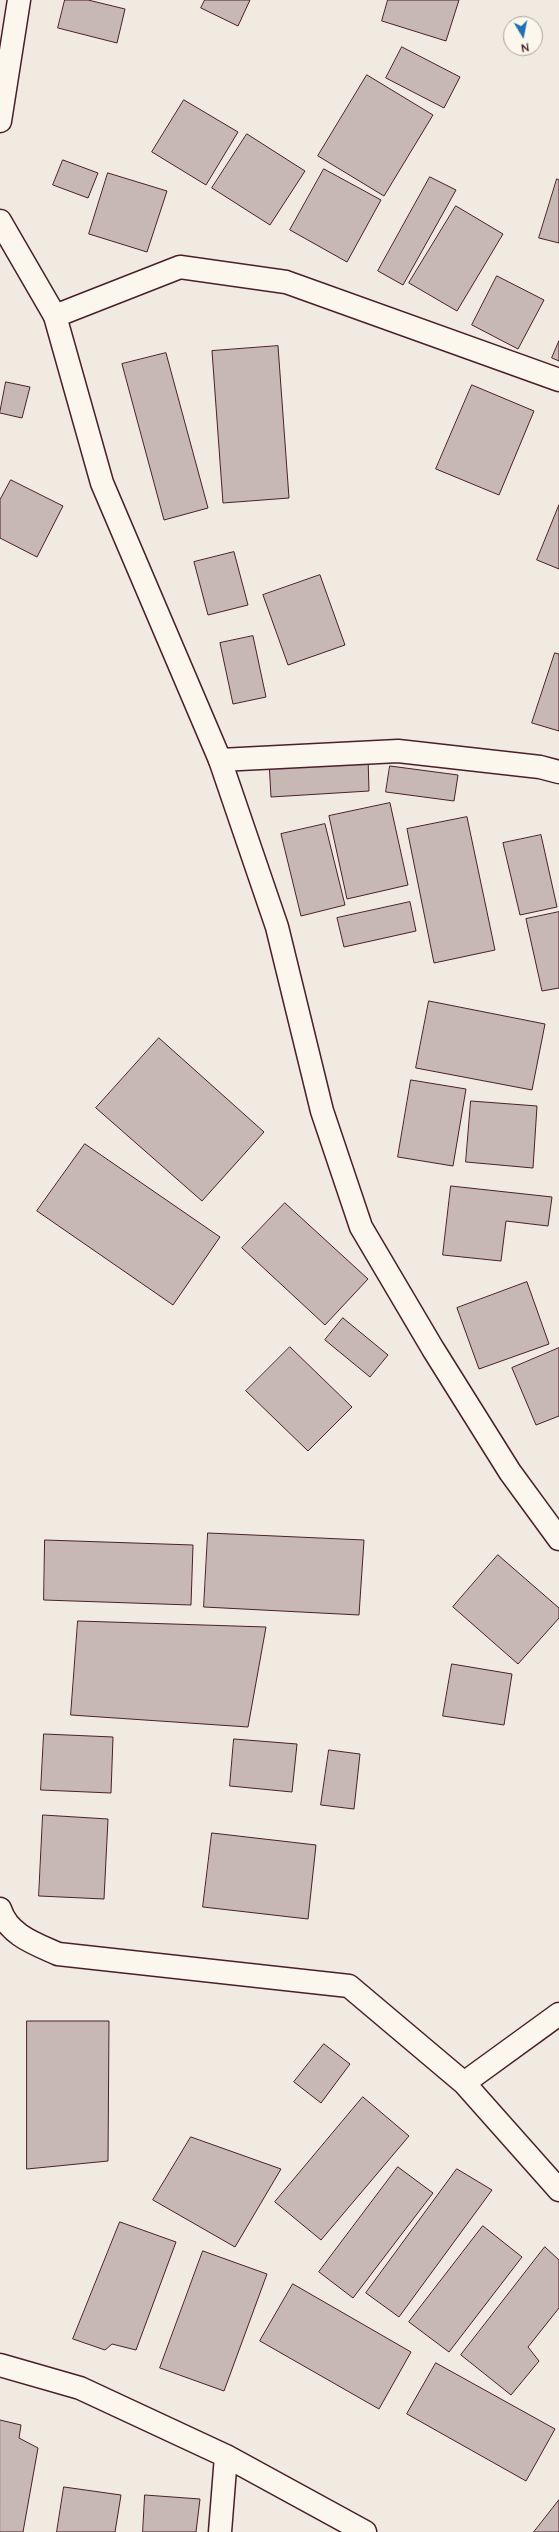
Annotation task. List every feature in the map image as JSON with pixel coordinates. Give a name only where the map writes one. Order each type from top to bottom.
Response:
[{"type":"street","points":[[0,121],[19,0]]},
{"type":"street","points":[[0,221],[55,316],[102,483],[220,760],[277,927],[322,1111],[361,1227],[433,1349],[510,1472],[559,1539]]},
{"type":"street","points":[[55,316],[180,267],[286,282],[559,380]]},
{"type":"street","points":[[220,760],[398,750],[540,767],[559,772]]},
{"type":"street","points":[[0,1909],[2,1917],[20,1936],[58,1954],[349,1986],[464,2083],[559,2190]]},
{"type":"street","points":[[464,2083],[559,2014]]},
{"type":"street","points":[[0,2365],[80,2388],[226,2456],[365,2532]]},
{"type":"street","points":[[220,2532],[226,2456]]},
{"type":"building","points":[[65,0],[88,0],[125,9],[117,43],[58,28]]},
{"type":"building","points":[[205,0],[250,0],[238,26],[201,8]]},
{"type":"building","points":[[388,0],[459,0],[446,41],[382,21]]},
{"type":"building","points":[[402,47],[460,77],[444,108],[386,78]]},
{"type":"building","points":[[367,75],[433,115],[384,196],[318,156]]},
{"type":"building","points":[[184,100],[238,132],[206,185],[152,152]]},
{"type":"building","points":[[247,134],[305,171],[270,225],[212,188]]},
{"type":"building","points":[[63,160],[98,173],[88,198],[53,185]]},
{"type":"building","points":[[324,169],[381,200],[347,262],[290,230]]},
{"type":"building","points":[[108,173],[167,191],[147,252],[89,234]]},
{"type":"building","points":[[430,177],[456,190],[403,285],[378,271]]},
{"type":"building","points":[[557,179],[559,180],[559,243],[539,238]]},
{"type":"building","points":[[456,206],[503,234],[457,311],[409,283]]},
{"type":"building","points":[[497,276],[544,300],[518,349],[472,325]]},
{"type":"building","points":[[559,341],[559,361],[552,358]]},
{"type":"building","points":[[278,346],[289,498],[223,503],[212,351]]},
{"type":"building","points":[[166,353],[208,508],[164,520],[122,364]]},
{"type":"building","points":[[6,382],[30,387],[22,418],[0,413]]},
{"type":"building","points":[[472,385],[534,411],[499,495],[436,469]]},
{"type":"building","points":[[11,480],[63,506],[37,557],[0,538],[0,500]]},
{"type":"building","points":[[559,505],[559,569],[537,560]]},
{"type":"building","points":[[234,552],[248,605],[208,615],[194,562]]},
{"type":"building","points":[[320,575],[345,645],[288,665],[263,595]]},
{"type":"building","points":[[253,636],[266,697],[233,704],[220,643]]},
{"type":"building","points":[[555,653],[559,654],[559,731],[532,723]]},
{"type":"building","points":[[368,756],[369,791],[271,797],[269,761]]},
{"type":"building","points":[[390,766],[458,775],[454,801],[386,792]]},
{"type":"building","points":[[390,803],[408,885],[347,899],[329,816]]},
{"type":"building","points":[[467,817],[495,950],[434,963],[407,829]]},
{"type":"building","points":[[325,824],[345,905],[301,916],[281,834]]},
{"type":"building","points":[[541,835],[557,907],[520,915],[503,843]]},
{"type":"building","points":[[410,902],[416,931],[344,947],[337,918]]},
{"type":"building","points":[[559,912],[559,988],[542,991],[526,919]]},
{"type":"building","points":[[429,1001],[545,1024],[532,1090],[416,1068]]},
{"type":"building","points":[[159,1038],[264,1132],[202,1201],[96,1108]]},
{"type":"building","points":[[411,1080],[466,1089],[453,1166],[398,1157]]},
{"type":"building","points":[[471,1101],[537,1106],[533,1168],[466,1162]]},
{"type":"building","points":[[85,1144],[220,1237],[173,1305],[37,1211]]},
{"type":"building","points":[[451,1186],[552,1197],[548,1226],[506,1221],[501,1261],[443,1255]]},
{"type":"building","points":[[285,1203],[368,1279],[325,1325],[242,1248]]},
{"type":"building","points":[[527,1282],[549,1344],[479,1369],[457,1308]]},
{"type":"building","points":[[343,1318],[388,1355],[370,1377],[325,1340]]},
{"type":"building","points":[[290,1347],[352,1407],[308,1451],[246,1391]]},
{"type":"building","points":[[559,1348],[559,1416],[536,1425],[512,1368]]},
{"type":"building","points":[[208,1533],[364,1540],[359,1615],[204,1607]]},
{"type":"building","points":[[45,1540],[193,1545],[191,1605],[44,1600]]},
{"type":"building","points":[[498,1555],[559,1608],[559,1618],[518,1664],[453,1607]]},
{"type":"building","points":[[78,1621],[266,1627],[248,1727],[71,1715]]},
{"type":"building","points":[[452,1664],[512,1674],[504,1725],[443,1716]]},
{"type":"building","points":[[44,1734],[113,1737],[111,1793],[41,1790]]},
{"type":"building","points":[[234,1739],[297,1744],[292,1792],[230,1786]]},
{"type":"building","points":[[329,1750],[360,1754],[354,1809],[321,1805]]},
{"type":"building","points":[[43,1815],[108,1819],[104,1899],[39,1896]]},
{"type":"building","points":[[212,1833],[316,1845],[308,1919],[203,1907]]},
{"type":"building","points":[[27,2021],[109,2021],[108,2161],[27,2169]]},
{"type":"building","points":[[324,2044],[350,2064],[321,2103],[294,2082]]},
{"type":"building","points":[[363,2097],[409,2136],[321,2240],[275,2202]]},
{"type":"building","points":[[191,2137],[281,2169],[235,2247],[153,2200]]},
{"type":"building","points":[[398,2167],[433,2193],[353,2298],[319,2272]]},
{"type":"building","points":[[457,2169],[492,2190],[399,2317],[366,2293]]},
{"type":"building","points":[[120,2222],[176,2242],[136,2350],[112,2344],[105,2350],[73,2339]]},
{"type":"building","points":[[483,2226],[522,2257],[449,2352],[409,2322]]},
{"type":"building","points":[[545,2247],[559,2260],[559,2308],[528,2347],[539,2361],[511,2395],[461,2355]]},
{"type":"building","points":[[203,2251],[267,2274],[224,2391],[160,2368]]},
{"type":"building","points":[[293,2284],[411,2352],[379,2409],[260,2341]]},
{"type":"building","points":[[436,2363],[555,2429],[526,2481],[407,2414]]},
{"type":"building","points":[[0,2420],[21,2425],[19,2438],[38,2448],[23,2532],[0,2532]]},
{"type":"building","points":[[64,2487],[121,2495],[115,2532],[57,2532]]},
{"type":"building","points":[[145,2495],[200,2499],[196,2532],[143,2532]]},
{"type":"building","points":[[559,2500],[559,2532],[534,2532]]}]
